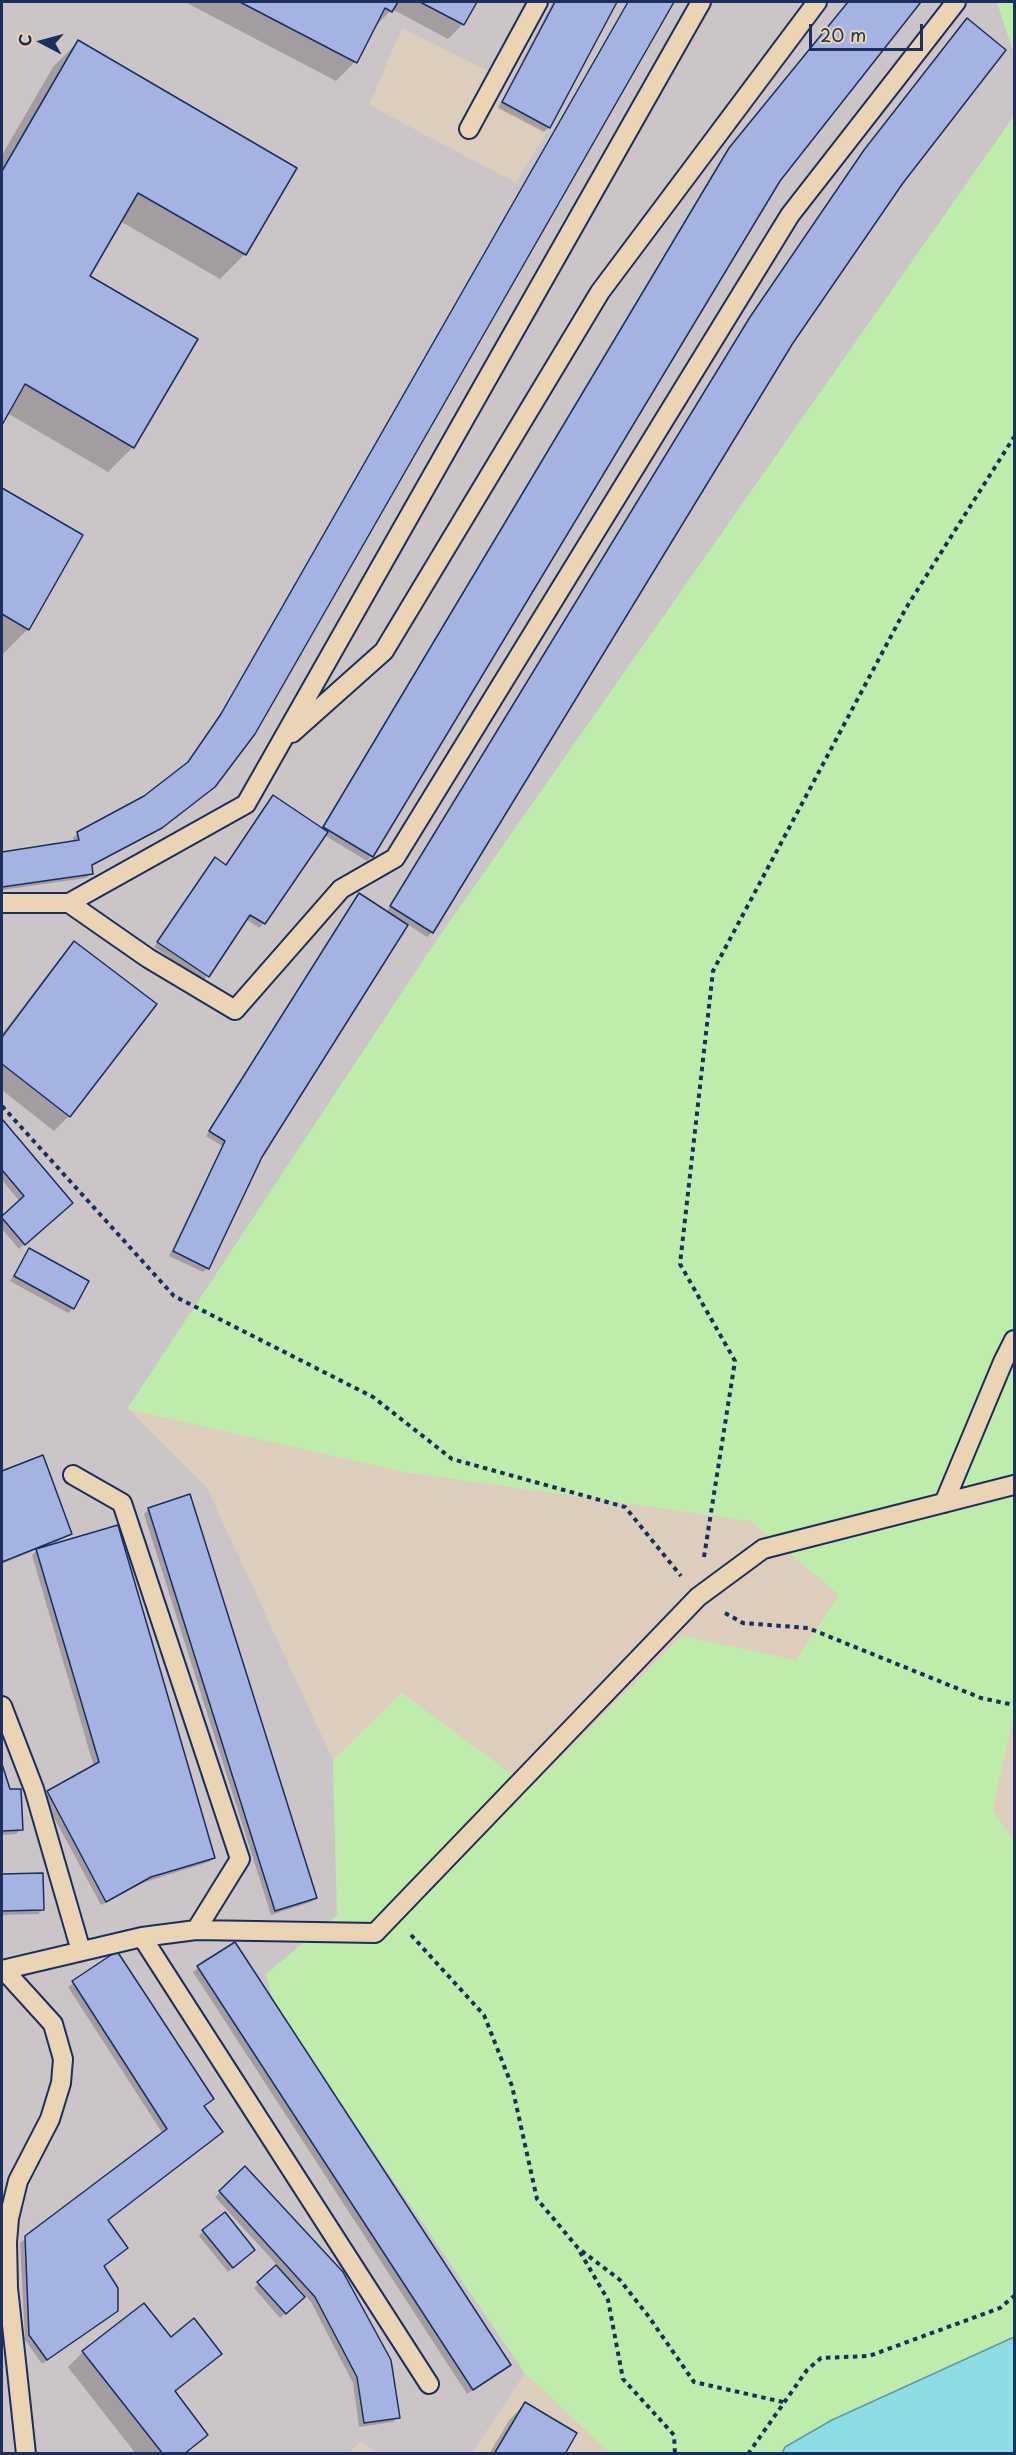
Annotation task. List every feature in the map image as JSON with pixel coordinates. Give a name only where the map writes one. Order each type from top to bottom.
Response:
[{"type":"lane","points":[[469,129],[538,2]]},
{"type":"lane","points":[[2,903],[69,903],[246,804],[701,2]]},
{"type":"lane","points":[[280,744],[384,651],[600,292],[817,2]]},
{"type":"lane","points":[[69,903],[148,958],[235,1010],[341,889],[395,858],[790,215],[956,2]]},
{"type":"lane","points":[[944,1503],[1014,1340]]},
{"type":"lane","points":[[73,1475],[122,1503],[240,1859],[196,1930]]},
{"type":"lane","points":[[26,2454],[8,2288],[9,2218],[18,2181],[50,2120],[61,2083],[63,2059],[52,2024],[3,1970],[142,1937],[196,1930],[375,1933],[698,1597],[763,1550],[1014,1485]]},
{"type":"lane","points":[[2,1706],[34,1789],[81,1951]]},
{"type":"lane","points":[[142,1937],[429,2384]]},
{"type":"path","points":[[698,1597],[735,1362],[680,1264],[713,971],[906,608],[1014,437]]},
{"type":"path","points":[[2,1106],[174,1296],[373,1397],[452,1459],[625,1508],[698,1597],[743,1623],[808,1628],[981,1698],[1014,1706]]},
{"type":"path","points":[[393,1915],[484,2015],[512,2086],[537,2199],[578,2248],[608,2300],[622,2379],[674,2435],[675,2454]]},
{"type":"path","points":[[578,2248],[620,2280],[694,2382],[783,2402]]},
{"type":"path","points":[[748,2454],[807,2370],[821,2358],[869,2356],[1000,2308],[1014,2296]]},
{"type":"shaded area","points":[[2,2],[526,2],[488,71],[402,28],[369,105],[516,183],[547,131],[496,106],[551,2],[997,2],[1014,54],[1014,116],[432,947],[128,1409],[207,1488],[333,1760],[337,1915],[266,1974],[274,2005],[525,2373],[472,2453],[375,2453],[361,2441],[348,2454],[2,2454]]},
{"type":"green space","points":[[997,2],[1014,2],[1014,54]]},
{"type":"green space","points":[[1014,116],[1014,1712],[993,1810],[1014,1841],[1014,2337],[832,2420],[785,2447],[782,2453],[610,2453],[525,2373],[274,2005],[266,1974],[337,1915],[333,1760],[402,1693],[530,1788],[682,1636],[796,1660],[839,1595],[751,1521],[404,1472],[127,1409],[432,947]]},
{"type":"water","points":[[1014,2337],[1014,2453],[782,2453],[785,2447],[832,2420]]},
{"type":"building","points":[[240,2],[398,2],[392,12],[385,8],[357,63]]},
{"type":"building","points":[[420,2],[477,2],[464,25]]},
{"type":"building","points":[[555,2],[617,2],[550,128],[502,102]]},
{"type":"building","points":[[628,2],[674,2],[255,734],[215,787],[162,828],[92,865],[93,874],[2,887],[2,852],[79,840],[77,832],[144,796],[188,762],[221,714]]},
{"type":"building","points":[[848,2],[921,2],[780,181],[373,857],[323,827],[729,148]]},
{"type":"building","points":[[967,18],[1006,50],[903,183],[793,343],[433,933],[390,906],[750,317],[864,150]]},
{"type":"building","points":[[78,40],[297,168],[246,255],[138,193],[90,276],[198,339],[134,448],[25,384],[2,425],[2,171]]},
{"type":"building","points":[[2,488],[83,535],[29,630],[2,614]]},
{"type":"building","points":[[273,795],[328,832],[265,924],[250,915],[209,977],[157,942],[215,857],[226,865]]},
{"type":"building","points":[[359,893],[408,925],[262,1157],[209,1269],[173,1251],[225,1141],[209,1131]]},
{"type":"building","points":[[74,941],[157,1004],[70,1117],[2,1064],[2,1037]]},
{"type":"building","points":[[2,1119],[73,1203],[25,1245],[2,1218],[24,1196],[2,1170]]},
{"type":"building","points":[[29,1248],[89,1281],[74,1309],[14,1276]]},
{"type":"building","points":[[43,1455],[72,1534],[2,1562],[2,1471]]},
{"type":"building","points":[[190,1494],[317,1898],[275,1911],[148,1508]]},
{"type":"building","points":[[118,1525],[215,1858],[151,1877],[106,1902],[47,1791],[99,1762],[36,1549]]},
{"type":"building","points":[[2,1764],[10,1789],[21,1789],[23,1830],[2,1831]]},
{"type":"building","points":[[43,1873],[44,1910],[2,1911],[2,1874]]},
{"type":"building","points":[[235,1942],[511,2365],[473,2390],[197,1966]]},
{"type":"building","points":[[117,1951],[214,2099],[204,2106],[223,2132],[108,2220],[128,2248],[104,2266],[118,2288],[118,2311],[47,2360],[29,2335],[25,2236],[167,2129],[72,1981]]},
{"type":"building","points":[[245,2166],[343,2272],[391,2360],[400,2418],[364,2423],[357,2377],[315,2297],[219,2191]]},
{"type":"building","points":[[225,2212],[255,2250],[233,2268],[202,2230]]},
{"type":"building","points":[[276,2265],[305,2297],[286,2314],[257,2282]]},
{"type":"building","points":[[144,2303],[171,2337],[194,2318],[222,2354],[175,2391],[208,2435],[184,2454],[163,2454],[82,2351]]},
{"type":"building","points":[[525,2402],[577,2433],[565,2454],[494,2454]]}]
